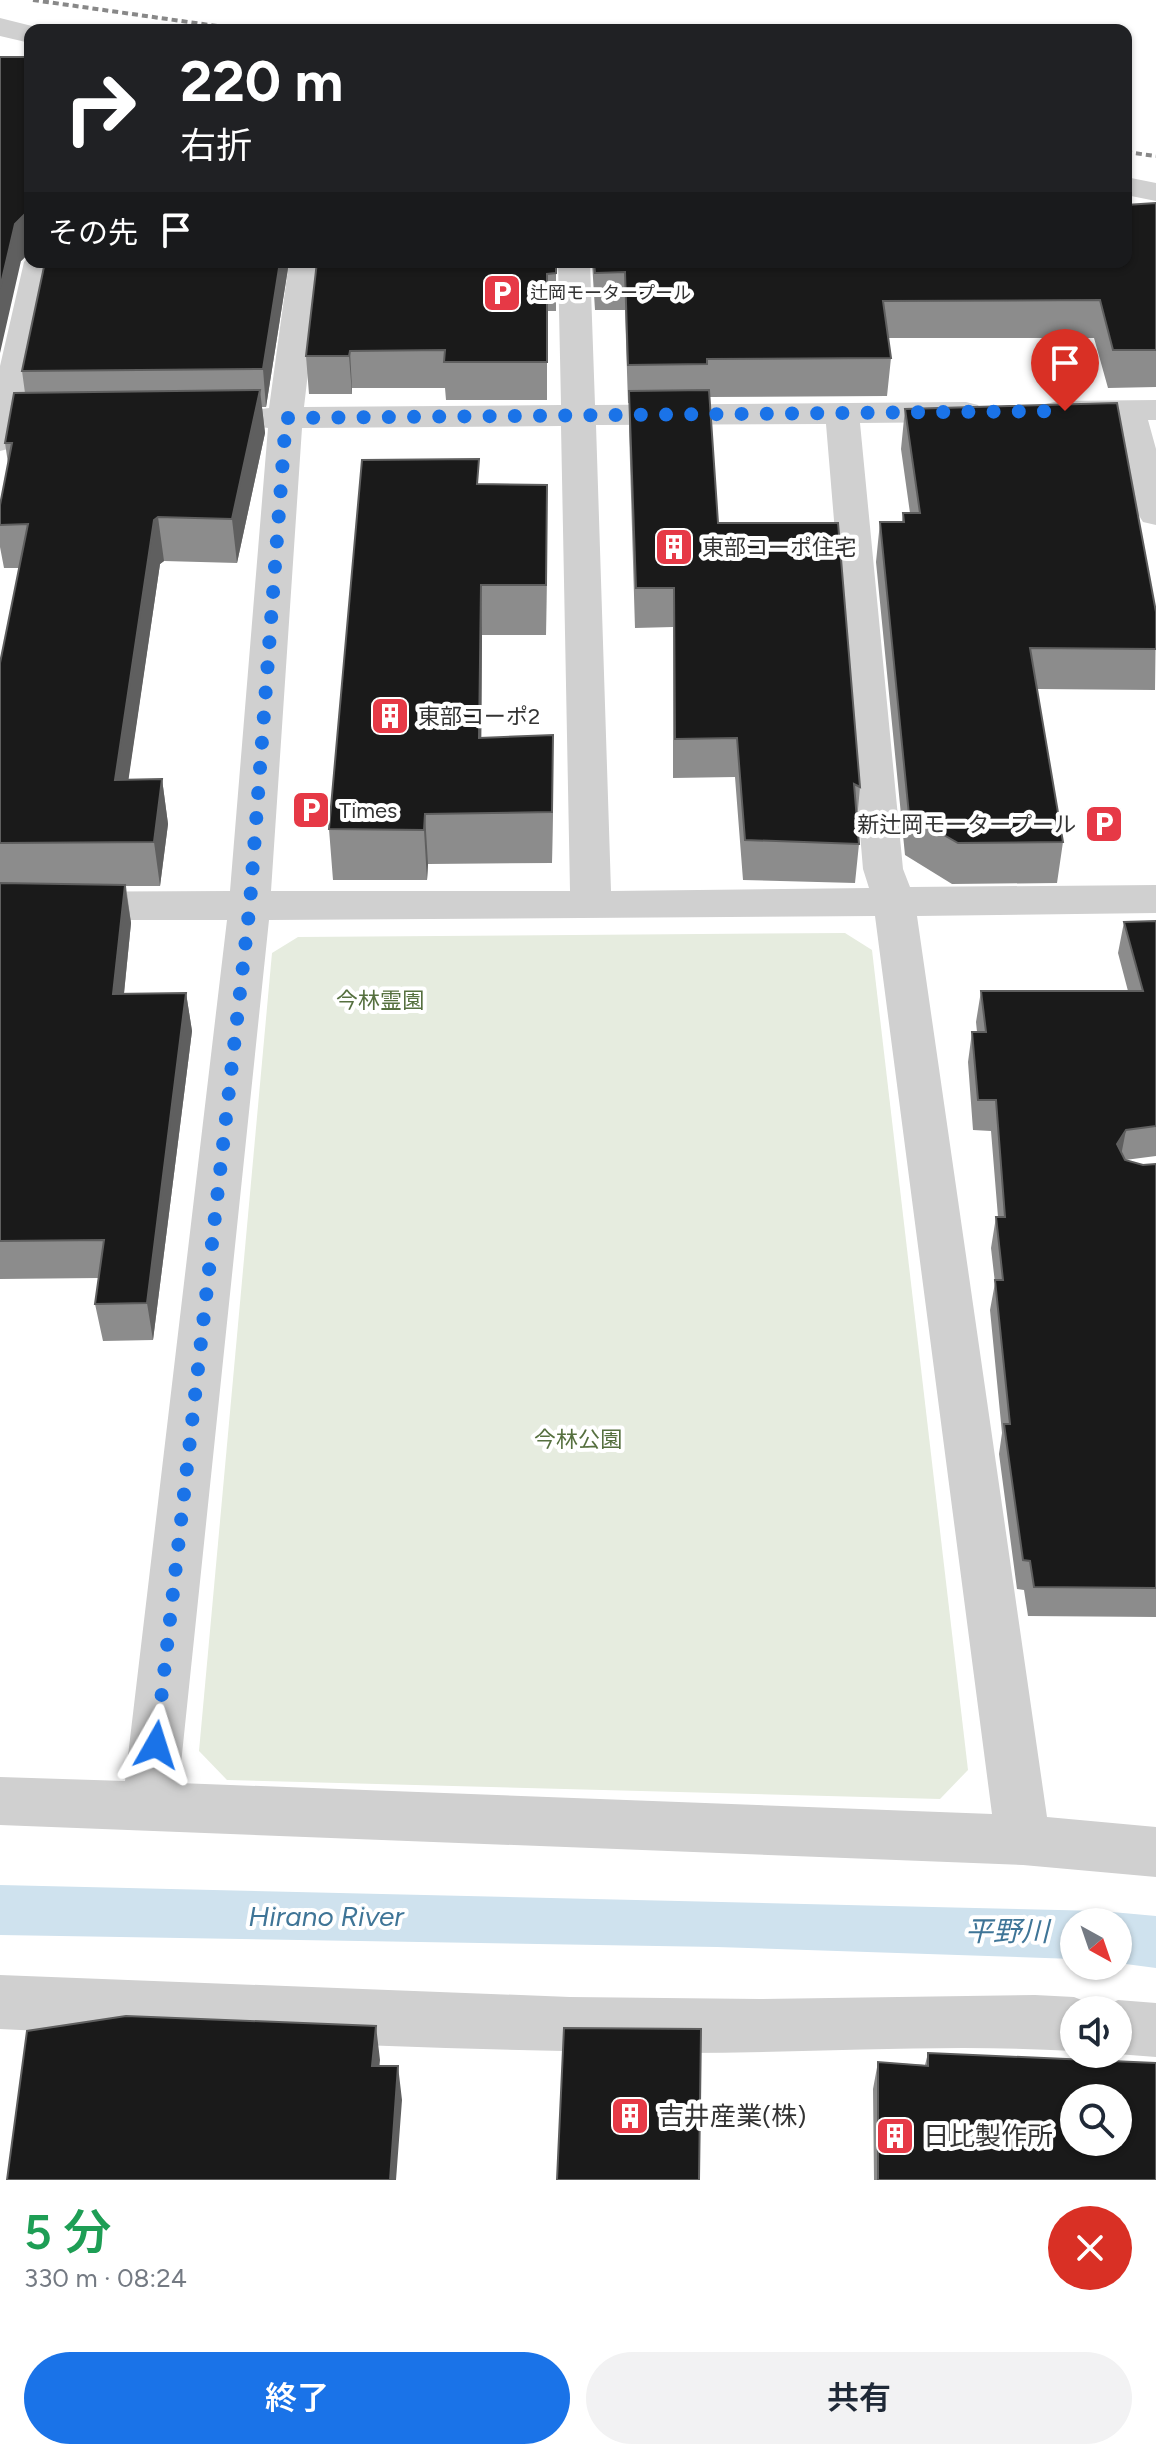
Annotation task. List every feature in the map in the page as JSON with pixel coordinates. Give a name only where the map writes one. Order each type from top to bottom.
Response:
[{"type":"street","points":[[0,27],[24,33]]},
{"type":"street","points":[[1132,187],[1156,192]]},
{"type":"street","points":[[39,268],[1,429],[98,421]]},
{"type":"street","points":[[149,1807],[250,903],[286,418],[304,268]]},
{"type":"street","points":[[574,268],[591,905]]},
{"type":"street","points":[[224,419],[1142,410],[1156,514]]},
{"type":"street","points":[[842,413],[883,869],[894,903],[1023,1840]]},
{"type":"street","points":[[0,906],[250,903],[591,905],[1156,899]]},
{"type":"street","points":[[0,1801],[1023,1840],[1156,1852]]},
{"type":"street","points":[[0,2002],[413,2020],[762,2026],[1017,2019],[1060,2023]]},
{"type":"street","points":[[1132,2028],[1156,2030]]},
{"type":"green space","name":"今林公園","points":[[845,933],[872,950],[968,1770],[940,1799],[227,1780],[199,1751],[272,953],[298,937]]},
{"type":"water","points":[[0,1885],[1060,1910],[1060,1959],[717,1947],[0,1935]]},
{"type":"water","points":[[1132,1914],[1156,1916],[1156,1968],[1132,1965]]},
{"type":"building","points":[[0,57],[24,57],[24,215],[15,224],[0,288]]},
{"type":"building","points":[[1156,203],[1156,350],[1113,350],[1100,300],[883,301],[891,358],[707,359],[707,364],[628,365],[625,272],[595,273],[595,268],[1132,268],[1132,205]]},
{"type":"building","points":[[44,268],[279,268],[263,369],[22,371]]},
{"type":"building","points":[[316,268],[556,268],[556,273],[547,274],[547,362],[444,362],[445,350],[350,351],[349,356],[306,356]]},
{"type":"building","points":[[260,390],[232,519],[158,517],[154,520],[115,780],[162,779],[154,842],[0,843],[0,663],[28,524],[0,525],[0,505],[12,443],[5,443],[14,393]]},
{"type":"building","points":[[709,390],[718,523],[838,523],[860,787],[854,784],[859,844],[745,840],[737,738],[675,739],[674,588],[636,588],[629,391]]},
{"type":"building","points":[[1117,403],[1156,612],[1156,649],[1030,648],[1063,842],[958,843],[909,815],[880,522],[904,522],[903,513],[920,513],[905,409]]},
{"type":"building","points":[[479,459],[477,484],[547,485],[546,585],[481,585],[479,738],[553,735],[552,812],[425,814],[424,830],[329,829],[362,460]]},
{"type":"building","points":[[0,883],[125,885],[113,994],[186,993],[147,1303],[95,1304],[104,1240],[0,1241]]},
{"type":"building","points":[[1156,921],[1156,1126],[1126,1130],[1117,1144],[1125,1160],[1143,1165],[1156,1164],[1156,1588],[1034,1587],[1030,1561],[1023,1560],[1004,1424],[1010,1424],[995,1280],[1003,1280],[996,1217],[1005,1217],[996,1100],[978,1100],[972,1032],[986,1032],[981,991],[1143,991],[1124,922]]},
{"type":"building","points":[[126,2016],[376,2026],[372,2066],[398,2066],[390,2180],[7,2180],[27,2031]]},
{"type":"building","name":"吉井産業(株)","points":[[564,2028],[701,2029],[699,2180],[557,2180]]},
{"type":"building","points":[[928,2053],[1060,2059],[1060,2068],[1132,2068],[1132,2062],[1156,2063],[1156,2180],[878,2180],[878,2062],[928,2066]]},
{"type":"railway","points":[[33,0],[203,24]]},
{"type":"railway","points":[[1132,153],[1156,156]]},
{"type":"place","name":"辻岡モータープール","points":[[502,293]]},
{"type":"place","name":"東部コーポ住宅","points":[[674,547]]},
{"type":"place","name":"東部コーポ2","points":[[390,716]]},
{"type":"place","name":"Times","points":[[311,810]]},
{"type":"place","name":"新辻岡モータープール","points":[[1104,824]]},
{"type":"place","name":"吉井産業(株)","points":[[630,2116]]},
{"type":"place","name":"日比製作所","points":[[895,2136]]},
{"type":"route","points":[[156,1745],[250,903],[286,418],[1065,411]]},
{"type":"park label","name":"今林霊園","points":[[380,1000]]},
{"type":"water label","name":"Hirano River","points":[[326,1916]]},
{"type":"water label","name":"平野川","points":[[1007,1931]]}]
